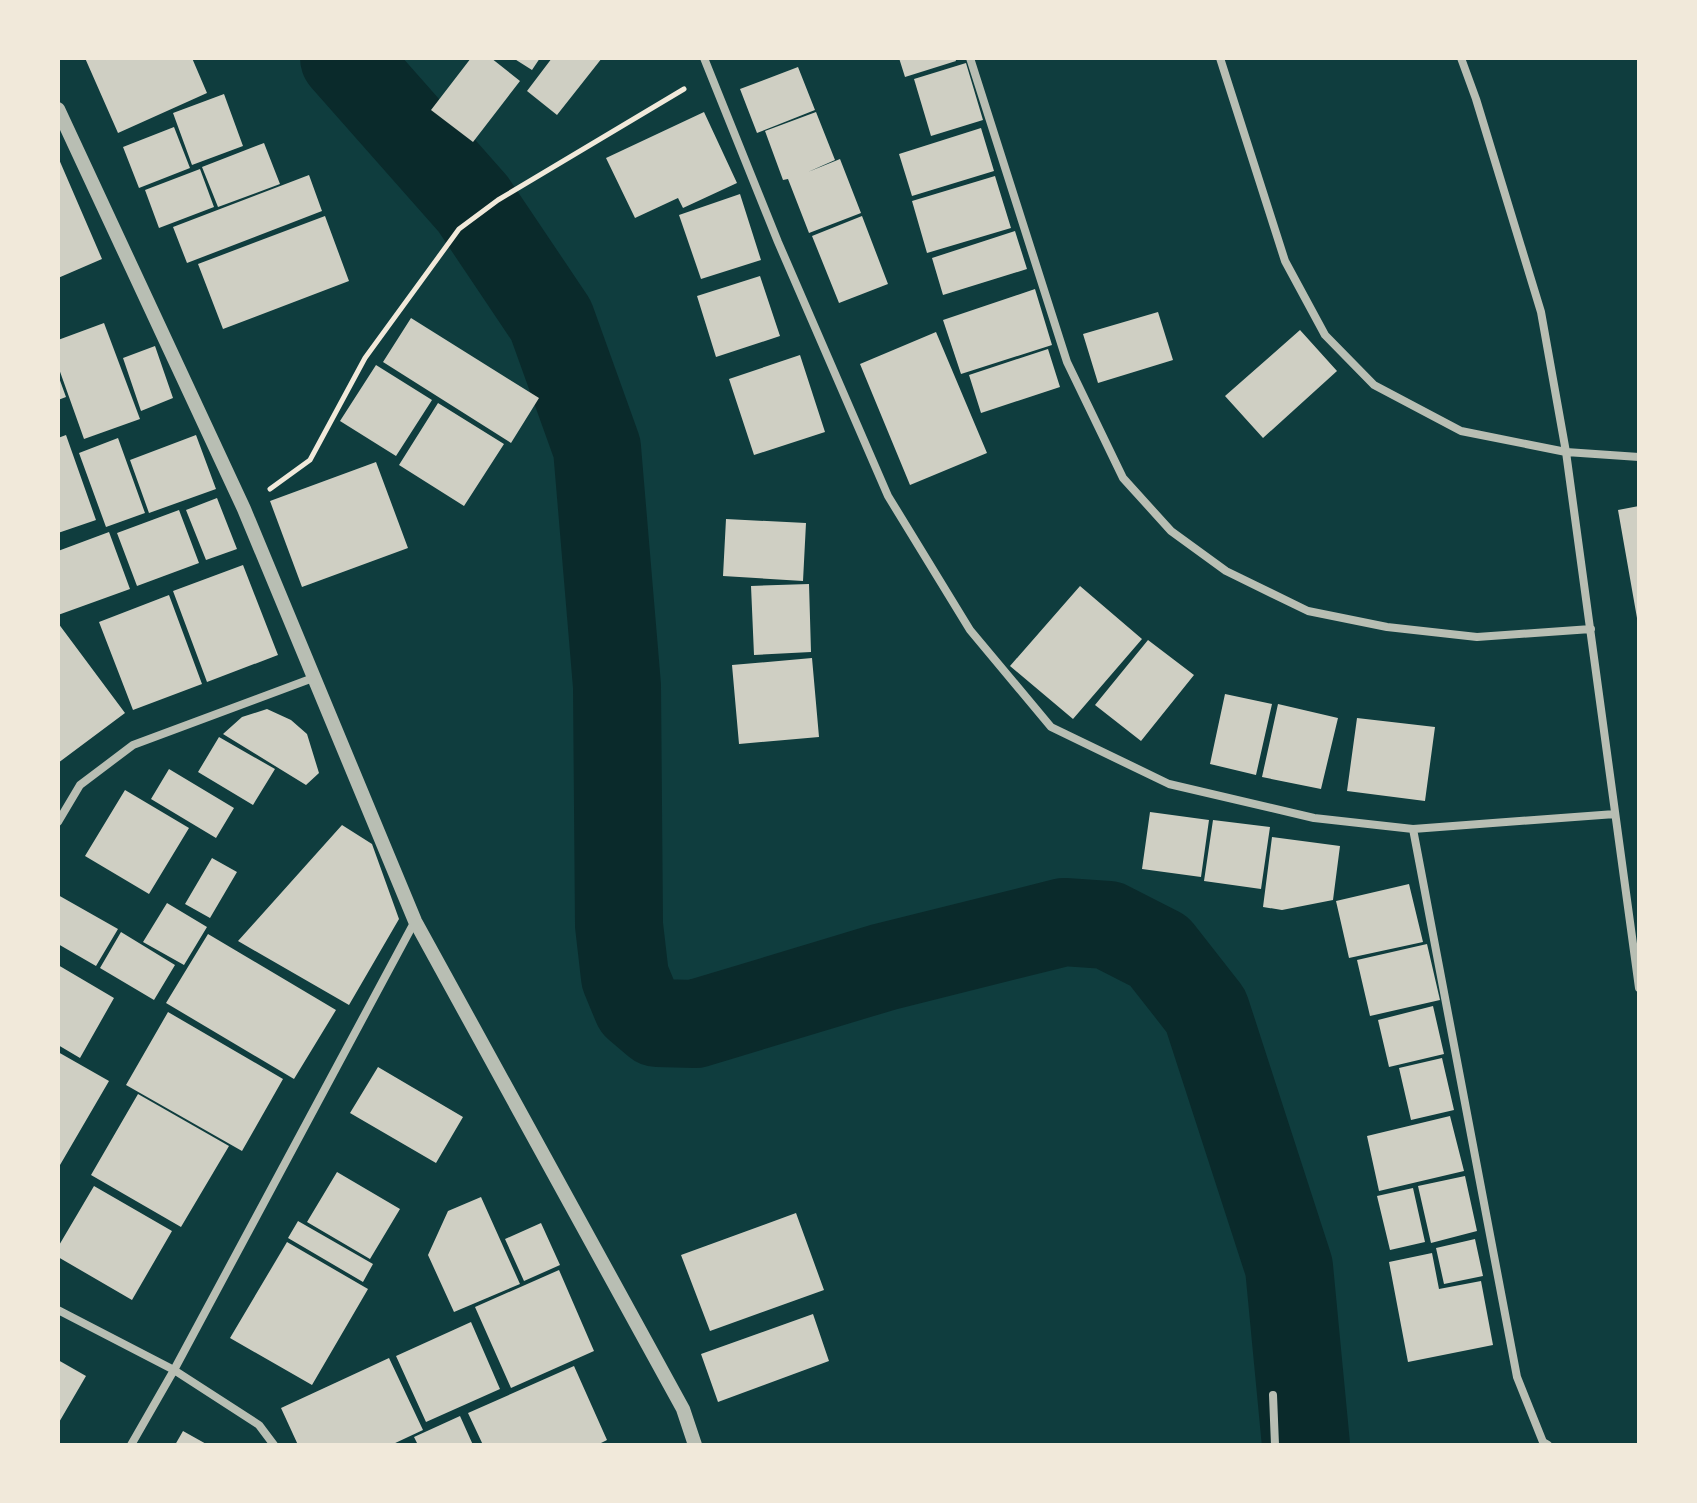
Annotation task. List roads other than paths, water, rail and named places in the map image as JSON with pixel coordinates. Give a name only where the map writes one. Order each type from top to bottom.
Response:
[{"type":"street","points":[[704,58],[778,242],[888,496],[970,630],[1051,727],[1169,784],[1314,818],[1413,829],[1615,814]]},
{"type":"street","points":[[970,58],[1067,362],[1123,478],[1171,531],[1226,571],[1308,611],[1387,627],[1477,637],[1591,629]]},
{"type":"street","points":[[1220,58],[1285,261],[1325,335],[1374,385],[1461,431],[1566,452],[1639,457]]},
{"type":"street","points":[[1461,58],[1541,312],[1566,452],[1639,988]]},
{"type":"street","points":[[58,109],[244,509],[415,921],[683,1409],[695,1445]]},
{"type":"street","points":[[58,822],[80,785],[133,745],[313,678]]},
{"type":"street","points":[[1413,829],[1517,1377],[1543,1442],[1548,1445]]},
{"type":"street","points":[[131,1445],[415,921]]},
{"type":"street","points":[[58,1310],[174,1370],[259,1425],[274,1445]]},
{"type":"street","points":[[1273,1395],[1275,1445]]},
{"type":"waterway","points":[[344,58],[473,204],[551,320],[597,448],[617,686],[619,925],[625,977],[637,1006],[657,1023],[695,1024],[884,967],[1064,922],[1108,925],[1159,951],[1206,1011],[1289,1267],[1306,1445]]}]
